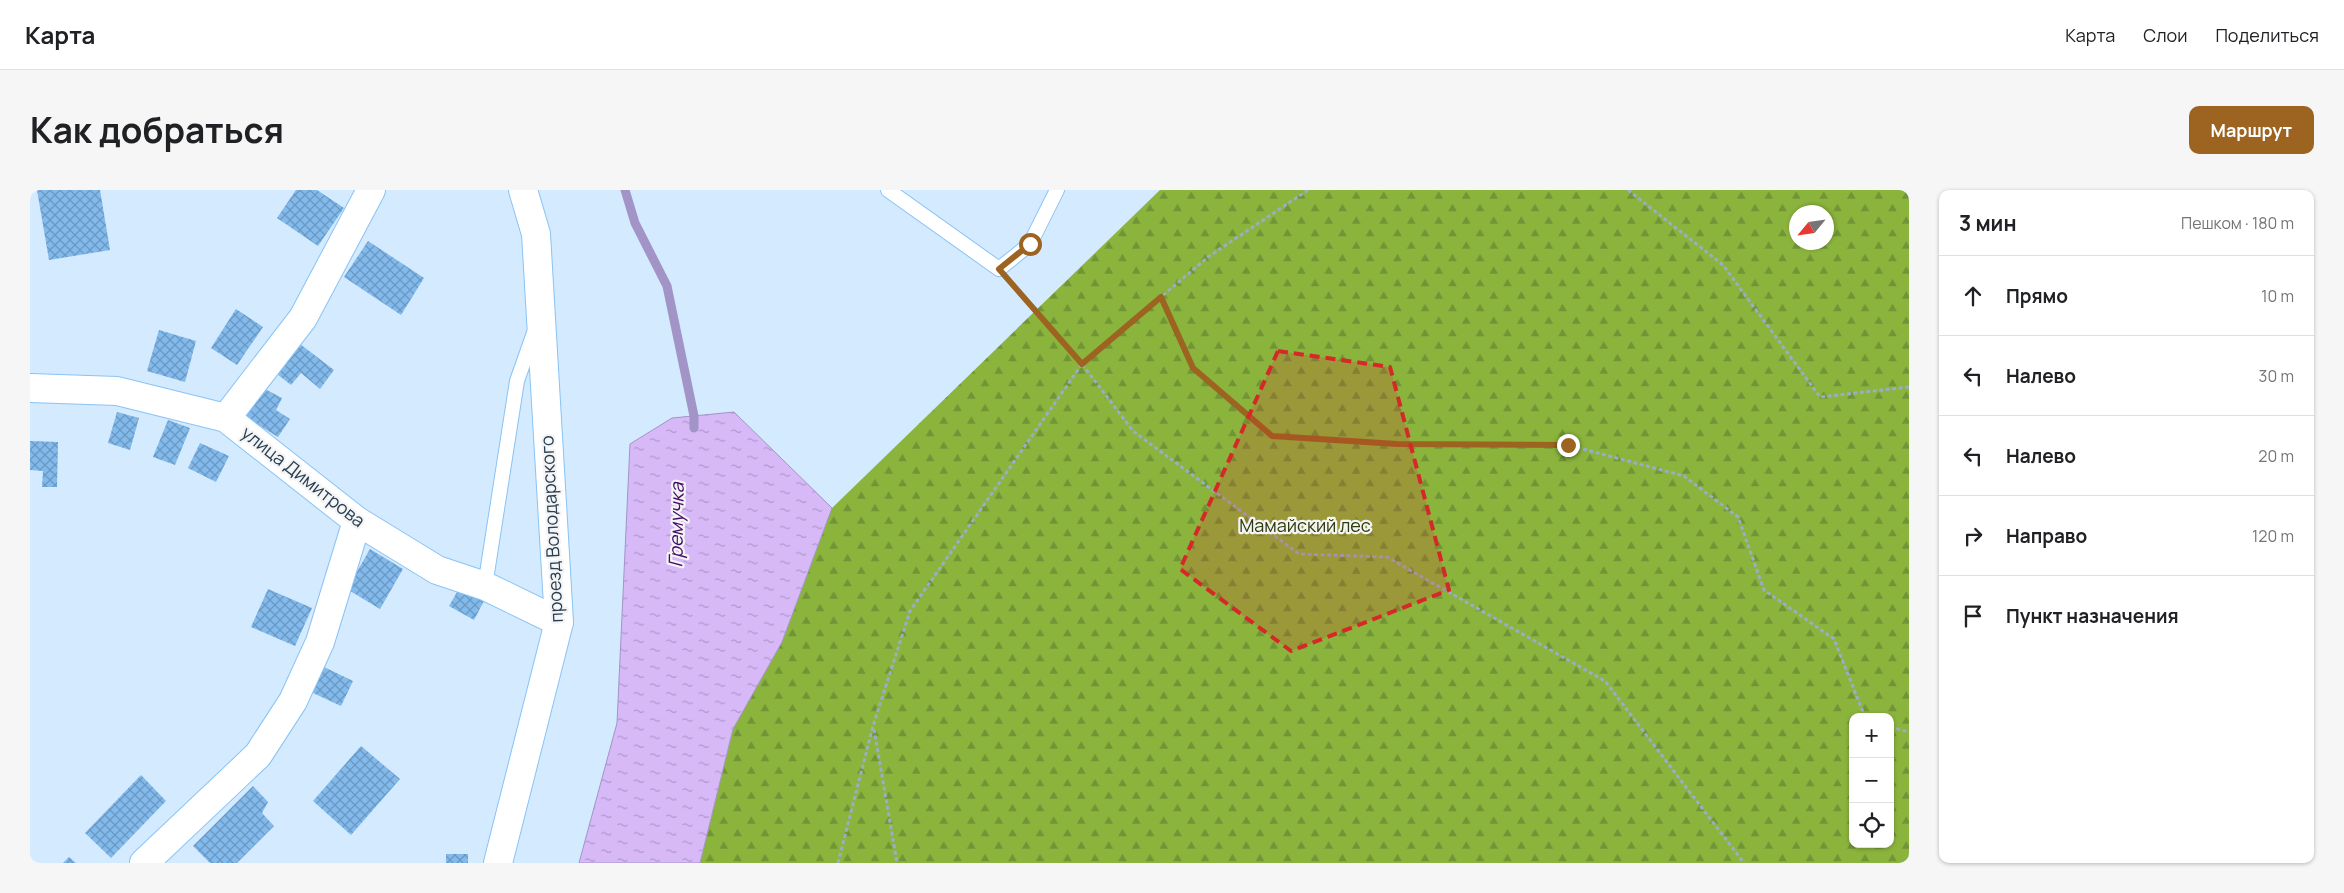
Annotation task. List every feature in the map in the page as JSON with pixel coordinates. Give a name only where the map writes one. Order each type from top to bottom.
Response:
[{"type":"street","points":[[226,418],[303,318],[371,190]]},
{"type":"street","name":"проезд Володарского","points":[[498,863],[559,622],[536,234],[524,190]]},
{"type":"street","name":"улица Димитрова","points":[[30,388],[117,391],[226,418],[357,521],[437,570],[485,586],[559,622]]},
{"type":"street","points":[[144,863],[258,755],[293,701],[320,642],[357,521]]},
{"type":"lane","points":[[888,190],[999,269],[1030,244],[1057,190]]},
{"type":"lane","points":[[485,586],[517,381],[540,316]]},
{"type":"path","points":[[838,863],[873,726],[910,611],[1082,364],[1208,257],[1308,190]]},
{"type":"path","points":[[1628,190],[1723,265],[1820,398],[1909,386]]},
{"type":"path","points":[[999,269],[1082,364],[1133,431],[1299,554],[1387,557],[1605,681],[1744,863]]},
{"type":"path","points":[[1161,297],[1193,368],[1272,436],[1397,444],[1568,445],[1684,476],[1738,517],[1764,590],[1834,640],[1863,713]]},
{"type":"path","points":[[873,726],[897,863]]},
{"type":"path","points":[[1894,728],[1909,732]]},
{"type":"highlighted area","points":[[1278,351],[1390,367],[1449,590],[1291,651],[1180,569]]},
{"type":"green space","name":"Мамайский лес","points":[[1160,190],[1909,190],[1909,863],[700,863],[733,729],[782,642],[832,508]]},
{"type":"water","points":[[734,412],[832,508],[782,642],[733,729],[700,863],[579,863],[617,723],[630,444],[672,418]]},
{"type":"building","points":[[37,190],[100,190],[110,250],[49,260]]},
{"type":"building","points":[[296,190],[317,190],[344,208],[318,246],[277,218]]},
{"type":"building","points":[[368,241],[424,278],[401,315],[344,277]]},
{"type":"building","points":[[236,309],[263,327],[237,365],[211,348]]},
{"type":"building","points":[[159,330],[196,341],[185,382],[147,371]]},
{"type":"building","points":[[300,344],[334,370],[320,389],[301,373],[291,385],[277,374]]},
{"type":"building","points":[[263,388],[282,398],[276,410],[290,419],[278,437],[244,416]]},
{"type":"building","points":[[117,412],[139,418],[130,450],[108,443]]},
{"type":"building","points":[[168,420],[190,428],[175,465],[153,457]]},
{"type":"building","points":[[30,441],[58,442],[57,487],[42,487],[43,471],[30,470]]},
{"type":"building","points":[[200,443],[229,456],[216,482],[188,468]]},
{"type":"building","points":[[370,549],[403,569],[380,609],[347,589]]},
{"type":"building","points":[[460,587],[484,601],[474,620],[449,606]]},
{"type":"building","points":[[268,589],[312,608],[295,646],[251,627]]},
{"type":"building","points":[[324,667],[353,681],[341,706],[311,692]]},
{"type":"building","points":[[361,746],[400,779],[351,835],[313,801]]},
{"type":"building","points":[[141,775],[166,801],[111,858],[85,833]]},
{"type":"building","points":[[253,786],[268,802],[262,813],[274,826],[237,863],[210,863],[193,846]]},
{"type":"building","points":[[446,854],[468,854],[468,863],[446,863]]},
{"type":"building","points":[[69,857],[76,863],[63,863]]},
{"type":"waterway","name":"Гремучка","points":[[625,190],[635,223],[667,286],[694,416],[694,428]]},
{"type":"route","points":[[1030,244],[999,269],[1082,364],[1161,297],[1193,368],[1272,436],[1397,444],[1568,445]]}]
